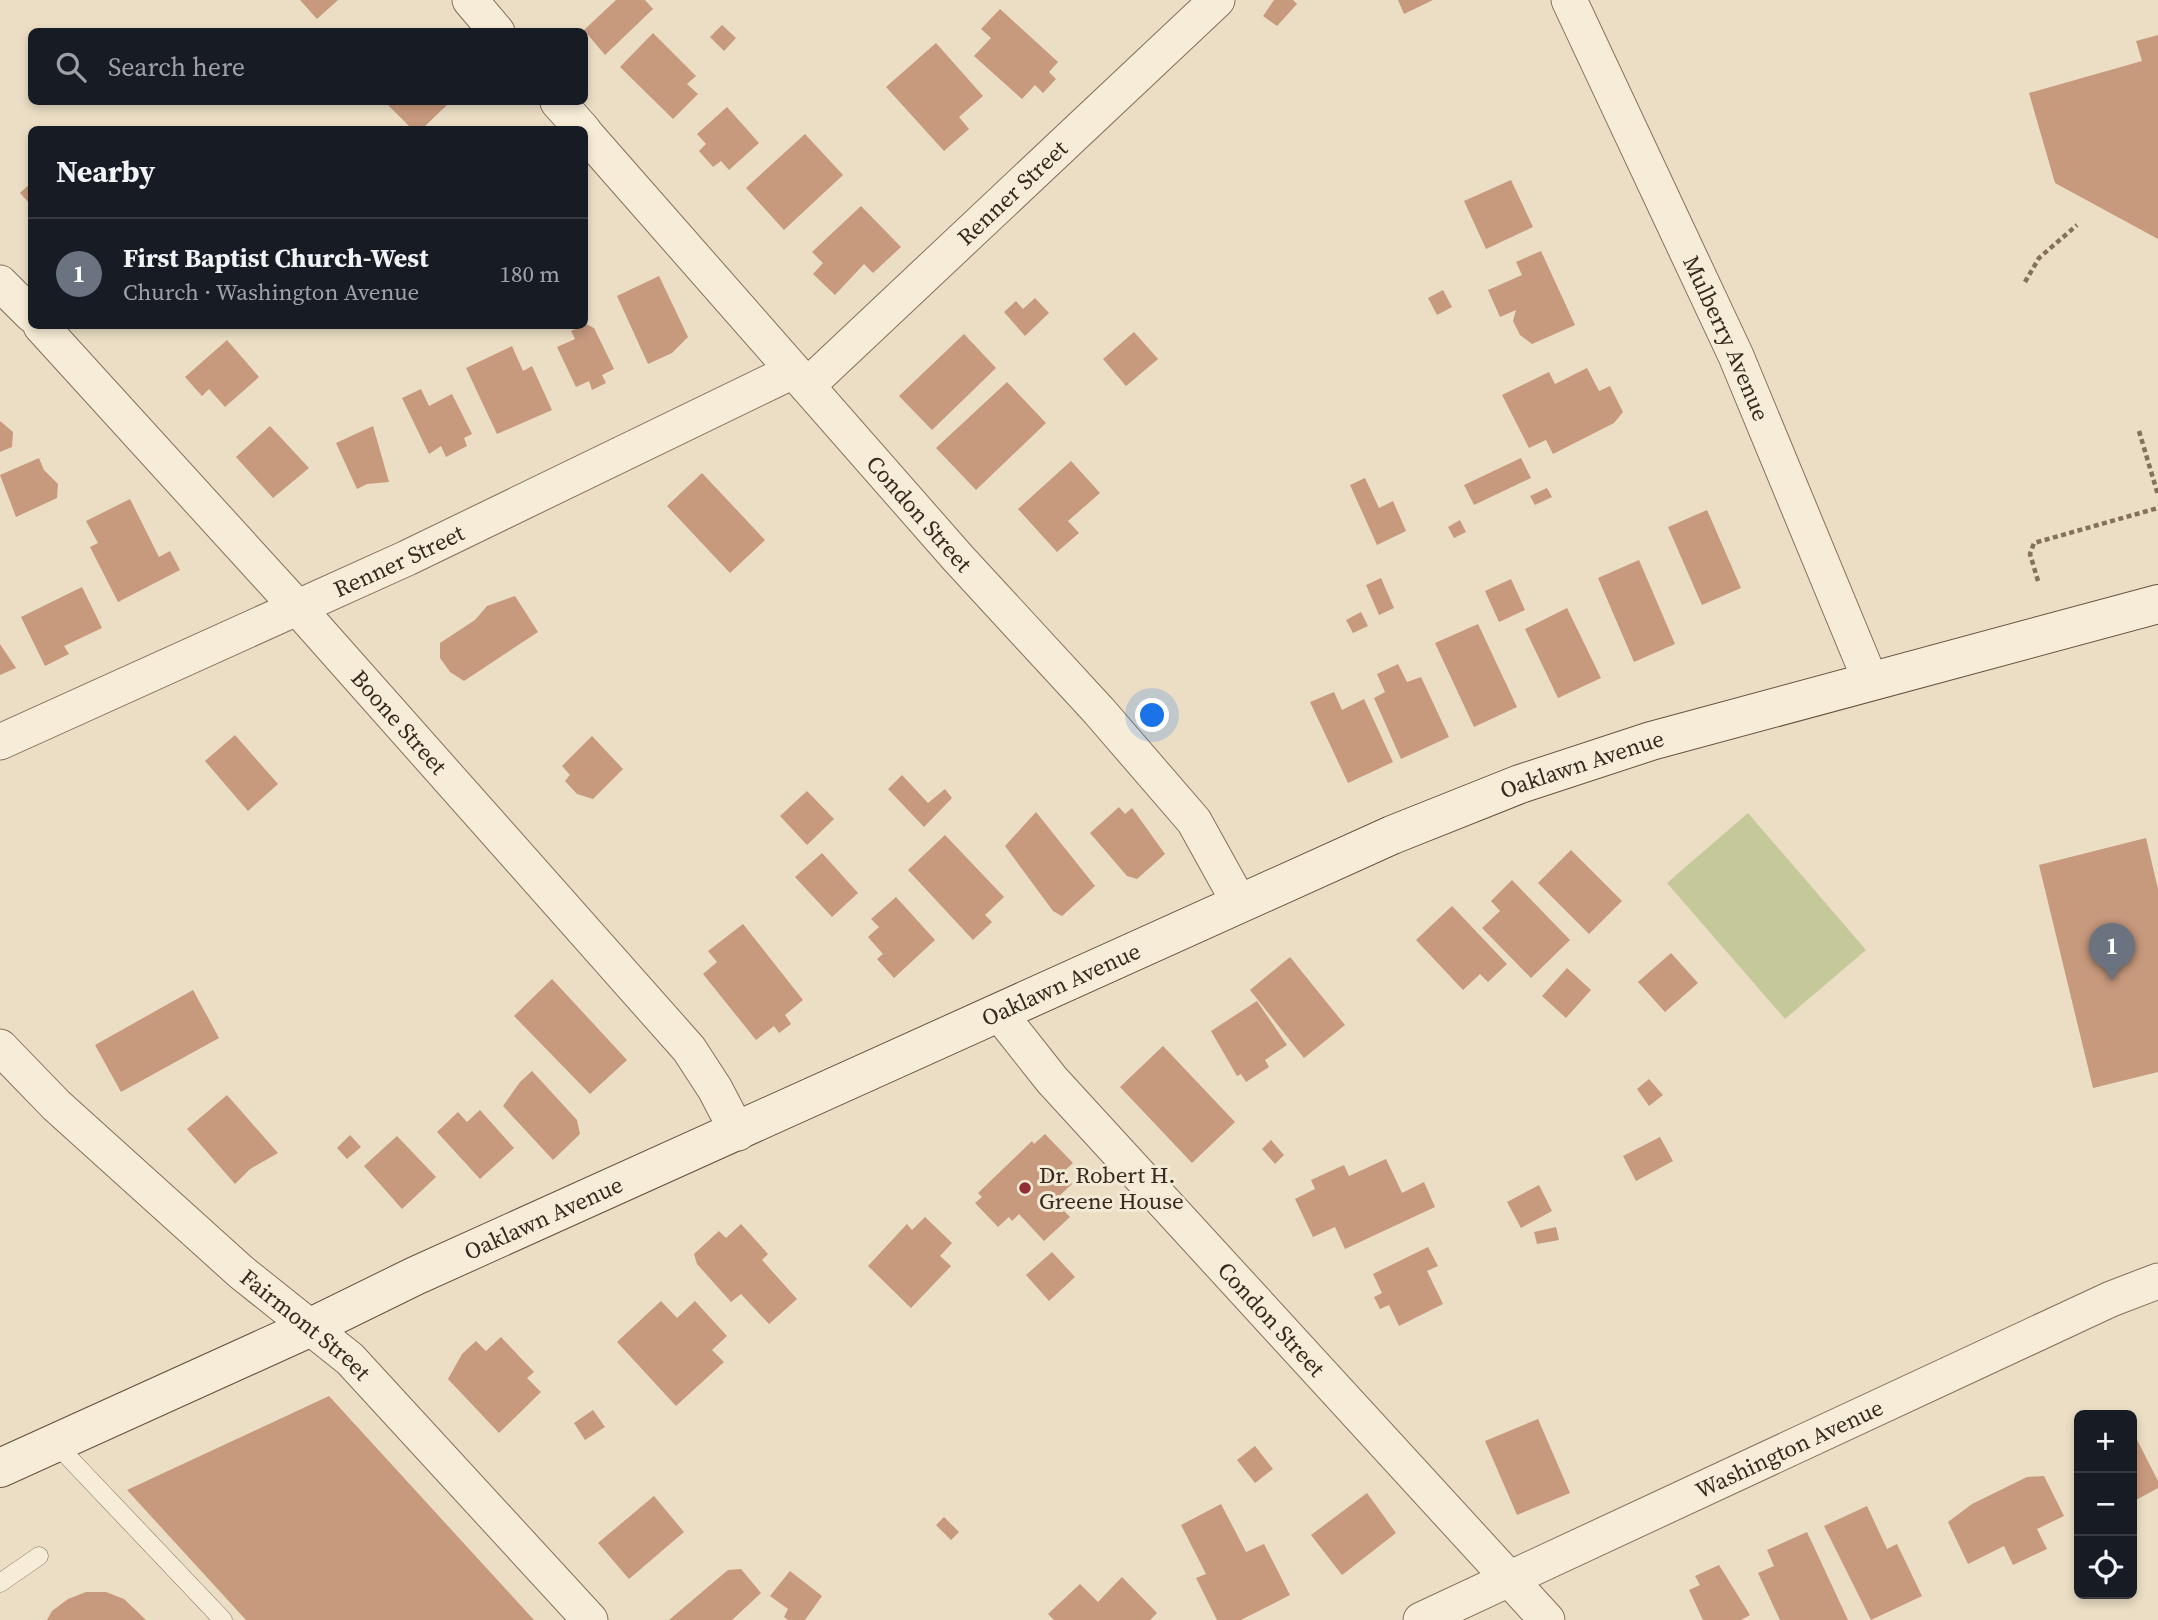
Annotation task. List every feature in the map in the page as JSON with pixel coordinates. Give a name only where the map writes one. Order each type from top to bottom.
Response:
[{"type":"street","points":[[470,0],[494,28]]},
{"type":"street","name":"Renner Street","points":[[0,742],[800,379],[1217,0]]},
{"type":"street","name":"Mulberry Avenue","points":[[1570,0],[1736,356],[1871,682]]},
{"type":"street","name":"Condon Street","points":[[561,105],[580,126]]},
{"type":"street","name":"Condon Street","points":[[588,136],[958,558],[1099,711],[1194,821],[1240,904]]},
{"type":"street","points":[[0,283],[28,311]]},
{"type":"street","name":"Boone Street","points":[[44,329],[296,606],[689,1049],[715,1089],[738,1133]]},
{"type":"street","name":"Oaklawn Avenue","points":[[0,1468],[309,1328],[415,1276],[738,1133],[1392,835],[1520,784],[1651,741],[2158,604]]},
{"type":"street","name":"Condon Street","points":[[999,1013],[1052,1080],[1547,1620]]},
{"type":"street","name":"Fairmont Street","points":[[0,1047],[66,1114],[241,1272],[350,1359],[590,1620]]},
{"type":"street","name":"Washington Avenue","points":[[1421,1620],[2111,1299],[2158,1281]]},
{"type":"lane","points":[[55,1443],[223,1620]]},
{"type":"lane","points":[[0,1583],[39,1556]]},
{"type":"path","points":[[2025,282],[2039,258],[2077,225]]},
{"type":"path","points":[[2139,432],[2158,495]]},
{"type":"path","points":[[2038,581],[2030,554],[2031,548],[2039,540],[2158,508]]},
{"type":"green space","points":[[1748,813],[1866,950],[1785,1019],[1667,883]]},
{"type":"building","points":[[300,0],[338,0],[317,19]]},
{"type":"building","points":[[616,0],[645,0],[653,9],[605,55],[588,35],[586,28]]},
{"type":"building","points":[[1274,0],[1293,0],[1297,4],[1277,26],[1263,16]]},
{"type":"building","points":[[1398,0],[1433,0],[1404,14]]},
{"type":"building","points":[[1000,9],[1058,62],[1049,72],[1056,79],[1043,93],[1035,85],[1022,99],[974,56],[991,38],[981,29]]},
{"type":"building","points":[[722,25],[736,38],[724,51],[710,37]]},
{"type":"building","points":[[653,33],[696,76],[687,84],[698,94],[673,119],[620,67]]},
{"type":"building","points":[[2158,35],[2158,239],[2055,183],[2029,93],[2142,61],[2136,41]]},
{"type":"building","points":[[936,43],[983,96],[959,117],[969,129],[944,151],[886,87]]},
{"type":"building","points":[[388,105],[447,105],[425,126],[409,126]]},
{"type":"building","points":[[727,107],[759,143],[729,170],[721,161],[713,167],[699,151],[706,144],[697,134]]},
{"type":"building","points":[[805,134],[843,175],[784,230],[746,188]]},
{"type":"building","points":[[1511,180],[1533,227],[1486,249],[1464,201]]},
{"type":"building","points":[[28,186],[28,202],[20,193]]},
{"type":"building","points":[[861,206],[901,247],[873,273],[864,264],[835,295],[813,274],[823,263],[812,252]]},
{"type":"building","points":[[1541,251],[1575,325],[1532,344],[1520,335],[1513,321],[1516,310],[1500,317],[1488,290],[1522,275],[1516,262]]},
{"type":"building","points":[[659,276],[688,337],[672,353],[648,364],[617,296]]},
{"type":"building","points":[[1443,290],[1452,307],[1437,315],[1428,298]]},
{"type":"building","points":[[1035,298],[1049,313],[1025,336],[1004,312],[1016,301],[1023,309]]},
{"type":"building","points":[[588,325],[594,328],[614,369],[602,375],[606,383],[592,390],[589,381],[576,387],[557,347],[575,339],[571,331],[588,329]]},
{"type":"building","points":[[1134,332],[1158,359],[1126,386],[1103,359]]},
{"type":"building","points":[[964,334],[996,368],[932,430],[899,396]]},
{"type":"building","points":[[227,340],[259,377],[225,407],[209,389],[202,396],[185,377]]},
{"type":"building","points":[[512,346],[523,371],[532,366],[552,410],[497,434],[466,368]]},
{"type":"building","points":[[1587,368],[1599,391],[1610,386],[1623,412],[1614,423],[1553,454],[1546,440],[1529,448],[1502,395],[1549,372],[1555,384]]},
{"type":"building","points":[[1007,382],[1046,423],[976,490],[936,448]]},
{"type":"building","points":[[421,389],[429,406],[452,394],[472,434],[464,438],[467,446],[446,457],[441,446],[429,454],[402,398]]},
{"type":"building","points":[[0,421],[13,432],[12,447],[0,452]]},
{"type":"building","points":[[270,426],[309,468],[273,498],[236,457]]},
{"type":"building","points":[[373,426],[389,482],[367,484],[357,489],[336,443]]},
{"type":"building","points":[[39,458],[44,470],[58,484],[57,498],[16,517],[0,475]]},
{"type":"building","points":[[1521,458],[1531,478],[1474,505],[1464,485]]},
{"type":"building","points":[[1071,461],[1100,493],[1068,521],[1079,533],[1057,552],[1018,509]]},
{"type":"building","points":[[702,473],[765,540],[730,573],[667,506]]},
{"type":"building","points":[[1365,478],[1379,508],[1393,501],[1406,531],[1377,545],[1350,485]]},
{"type":"building","points":[[1547,488],[1552,497],[1535,505],[1530,496]]},
{"type":"building","points":[[130,499],[159,557],[170,551],[180,570],[118,602],[90,547],[98,543],[86,521]]},
{"type":"building","points":[[1707,510],[1741,588],[1702,605],[1668,527]]},
{"type":"building","points":[[1460,520],[1466,532],[1454,538],[1448,527]]},
{"type":"building","points":[[1639,560],[1675,644],[1634,662],[1598,578]]},
{"type":"building","points":[[1381,578],[1394,608],[1379,615],[1366,585]]},
{"type":"building","points":[[1511,579],[1525,610],[1499,622],[1485,591]]},
{"type":"building","points":[[82,587],[102,628],[64,646],[69,654],[45,666],[21,617]]},
{"type":"building","points":[[515,596],[538,632],[464,681],[450,672],[440,658],[440,643],[475,620],[487,606]]},
{"type":"building","points":[[1567,608],[1601,678],[1558,698],[1525,629]]},
{"type":"building","points":[[1361,612],[1368,626],[1353,633],[1346,620]]},
{"type":"building","points":[[1478,624],[1517,707],[1474,727],[1435,643]]},
{"type":"building","points":[[0,644],[16,668],[0,675]]},
{"type":"building","points":[[1398,664],[1407,682],[1421,677],[1449,737],[1401,759],[1374,698],[1385,692],[1377,674]]},
{"type":"building","points":[[1334,692],[1342,710],[1364,699],[1393,762],[1348,783],[1310,702]]},
{"type":"building","points":[[235,735],[278,784],[248,811],[205,761]]},
{"type":"building","points":[[592,736],[623,769],[593,799],[577,794],[565,781],[570,775],[562,766]]},
{"type":"building","points":[[902,775],[928,803],[945,789],[952,798],[924,827],[888,789]]},
{"type":"building","points":[[807,791],[834,819],[807,845],[780,816]]},
{"type":"building","points":[[1119,807],[1125,814],[1132,808],[1165,854],[1137,879],[1127,876],[1090,833]]},
{"type":"building","points":[[1036,812],[1095,886],[1062,916],[1053,911],[1005,846]]},
{"type":"building","points":[[945,835],[1004,897],[985,915],[992,922],[973,940],[908,870]]},
{"type":"building","points":[[2146,838],[2158,889],[2158,1072],[2093,1088],[2039,865]]},
{"type":"building","points":[[1571,850],[1622,901],[1589,934],[1538,883]]},
{"type":"building","points":[[822,853],[858,893],[832,917],[795,877]]},
{"type":"building","points":[[1512,880],[1570,940],[1531,978],[1482,928],[1500,911],[1491,901]]},
{"type":"building","points":[[896,897],[935,940],[894,978],[877,959],[883,954],[868,937],[879,927],[871,919]]},
{"type":"building","points":[[1452,906],[1507,964],[1488,982],[1480,974],[1463,990],[1416,940]]},
{"type":"building","points":[[743,924],[803,1000],[785,1015],[791,1024],[779,1033],[774,1026],[756,1040],[703,974],[717,962],[708,951]]},
{"type":"building","points":[[1671,953],[1698,983],[1665,1012],[1638,982]]},
{"type":"building","points":[[1290,957],[1345,1025],[1304,1058],[1250,990]]},
{"type":"building","points":[[1567,968],[1591,990],[1566,1018],[1542,996]]},
{"type":"building","points":[[552,979],[627,1060],[590,1094],[514,1016]]},
{"type":"building","points":[[193,990],[219,1038],[121,1092],[95,1045]]},
{"type":"building","points":[[1257,1001],[1287,1045],[1265,1060],[1269,1067],[1246,1082],[1241,1074],[1237,1076],[1211,1031]]},
{"type":"building","points":[[1163,1046],[1235,1122],[1192,1163],[1120,1087]]},
{"type":"building","points":[[532,1071],[577,1120],[580,1134],[553,1160],[503,1106],[520,1082]]},
{"type":"building","points":[[1649,1079],[1663,1095],[1649,1106],[1637,1089]]},
{"type":"building","points":[[227,1095],[278,1153],[250,1169],[235,1184],[187,1129]]},
{"type":"building","points":[[480,1110],[514,1148],[480,1179],[437,1132],[458,1112],[467,1122]]},
{"type":"building","name":"Dr. Robert H. Greene House","points":[[1045,1134],[1073,1163],[1062,1173],[1072,1184],[1054,1201],[1070,1217],[1044,1241],[1019,1214],[1012,1221],[1009,1217],[998,1227],[975,1203],[982,1197],[978,1193],[1032,1141],[1034,1144]]},
{"type":"building","points":[[350,1135],[361,1147],[347,1159],[337,1148]]},
{"type":"building","points":[[397,1136],[436,1177],[402,1209],[364,1166]]},
{"type":"building","points":[[1660,1137],[1673,1161],[1636,1181],[1623,1156]]},
{"type":"building","points":[[1271,1140],[1284,1155],[1275,1164],[1262,1149]]},
{"type":"building","points":[[1386,1159],[1402,1193],[1424,1182],[1435,1207],[1345,1249],[1335,1227],[1313,1237],[1295,1199],[1315,1189],[1311,1180],[1344,1165],[1349,1176]]},
{"type":"building","points":[[1539,1185],[1552,1211],[1521,1228],[1507,1202]]},
{"type":"building","points":[[925,1217],[952,1243],[940,1256],[951,1266],[911,1308],[868,1266],[907,1224],[912,1230]]},
{"type":"building","points":[[741,1224],[768,1254],[762,1260],[797,1299],[769,1324],[741,1294],[731,1302],[697,1264],[694,1254],[719,1231],[726,1238]]},
{"type":"building","points":[[1556,1227],[1559,1240],[1537,1244],[1534,1232]]},
{"type":"building","points":[[1428,1247],[1438,1266],[1427,1271],[1443,1304],[1399,1326],[1389,1305],[1380,1309],[1374,1297],[1382,1293],[1373,1274]]},
{"type":"building","points":[[1052,1252],[1075,1277],[1049,1301],[1026,1275]]},
{"type":"building","points":[[661,1301],[677,1318],[695,1301],[727,1336],[712,1350],[724,1362],[676,1406],[617,1342]]},
{"type":"building","points":[[501,1337],[534,1372],[527,1378],[541,1392],[499,1433],[448,1379],[462,1354],[476,1341],[486,1351]]},
{"type":"building","points":[[329,1396],[534,1620],[246,1620],[127,1490]]},
{"type":"building","points":[[593,1410],[605,1427],[585,1440],[574,1423]]},
{"type":"building","points":[[1538,1419],[1570,1493],[1517,1515],[1485,1441]]},
{"type":"building","points":[[2137,1440],[2158,1481],[2158,1488],[2137,1499]]},
{"type":"building","points":[[1255,1446],[1273,1469],[1255,1483],[1237,1460]]},
{"type":"building","points":[[2044,1476],[2064,1516],[2037,1529],[2047,1549],[2013,1565],[2004,1546],[1968,1564],[1948,1522],[1972,1504],[2027,1477]]},
{"type":"building","points":[[1367,1493],[1396,1533],[1342,1575],[1311,1535]]},
{"type":"building","points":[[654,1496],[684,1532],[629,1579],[598,1543]]},
{"type":"building","points":[[1221,1504],[1246,1552],[1264,1544],[1290,1595],[1241,1620],[1217,1620],[1196,1578],[1206,1574],[1181,1525]]},
{"type":"building","points":[[1867,1506],[1887,1549],[1897,1544],[1922,1596],[1871,1620],[1824,1526]]},
{"type":"building","points":[[944,1517],[959,1532],[951,1540],[936,1525]]},
{"type":"building","points":[[1807,1532],[1848,1620],[1780,1620],[1758,1573],[1774,1566],[1767,1550]]},
{"type":"building","points":[[1719,1565],[1750,1615],[1741,1620],[1703,1620],[1689,1590],[1700,1585],[1695,1576]]},
{"type":"building","points":[[741,1569],[761,1593],[732,1620],[669,1620],[728,1570]]},
{"type":"building","points":[[790,1571],[822,1596],[805,1620],[788,1620],[784,1617],[788,1609],[770,1596]]},
{"type":"building","points":[[1122,1577],[1157,1613],[1150,1620],[1054,1620],[1048,1614],[1080,1584],[1098,1602]]},
{"type":"building","points":[[86,1592],[106,1592],[124,1599],[146,1620],[47,1620],[52,1611],[68,1599]]},
{"type":"place","name":"First Baptist Church-West","points":[[2112,981]]},
{"type":"place","name":"Dr. Robert H. Greene House","points":[[1025,1188]]}]
